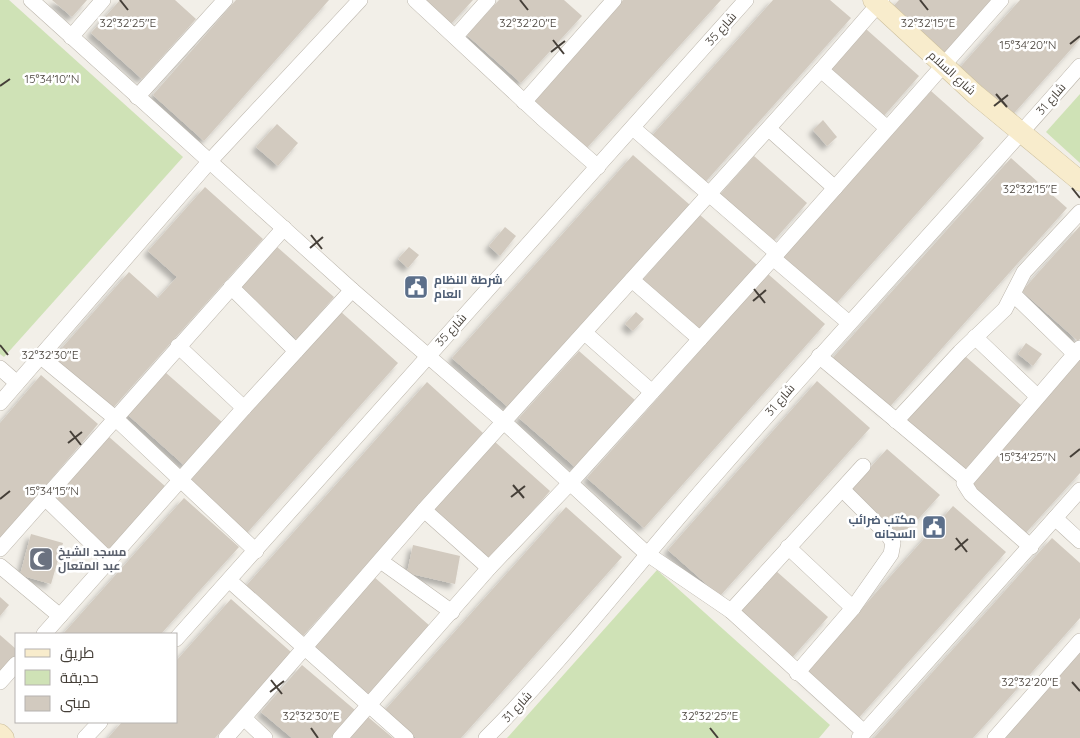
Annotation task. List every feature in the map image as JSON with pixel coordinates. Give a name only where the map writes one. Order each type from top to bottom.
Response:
[{"type":"street","points":[[30,0],[352,290],[571,482],[646,553],[731,612],[861,735],[1080,490]]},
{"type":"street","points":[[71,37],[103,0]]},
{"type":"street","points":[[137,97],[225,0]]},
{"type":"street","points":[[0,403],[209,162],[360,0]]},
{"type":"street","points":[[415,0],[456,36],[524,102],[598,167]]},
{"type":"street","points":[[456,36],[488,0]]},
{"type":"street","name":"شارع 35","points":[[178,637],[230,581],[428,355],[746,0]]},
{"type":"street","points":[[340,738],[489,568],[571,482],[775,256],[1001,0]]},
{"type":"street","points":[[226,738],[382,562],[424,510],[821,70],[877,1]]},
{"type":"street","name":"شارع السلام","points":[[877,1],[943,65],[1080,181]]},
{"type":"street","points":[[524,102],[607,2]]},
{"type":"street","name":"شارع 31","points":[[490,737],[612,600],[646,553],[819,356],[1080,66]]},
{"type":"street","points":[[821,70],[887,128]]},
{"type":"street","points":[[633,128],[709,194],[849,323]]},
{"type":"street","points":[[769,128],[835,188]]},
{"type":"street","points":[[896,421],[975,337],[1005,309],[1014,295],[1024,272],[1080,212]]},
{"type":"street","points":[[0,549],[284,228]]},
{"type":"street","points":[[632,280],[700,339]]},
{"type":"street","points":[[231,287],[296,351]]},
{"type":"street","points":[[45,633],[244,408],[352,290]]},
{"type":"street","points":[[1014,295],[1078,351],[966,479],[965,487],[1031,547]]},
{"type":"street","points":[[585,333],[652,392]]},
{"type":"street","points":[[975,337],[1037,396]]},
{"type":"street","points":[[178,346],[244,408]]},
{"type":"street","points":[[40,356],[115,418],[182,479],[256,551]]},
{"type":"street","points":[[819,356],[966,479]]},
{"type":"street","points":[[0,368],[17,383]]},
{"type":"street","points":[[731,612],[788,546],[843,490],[863,466]]},
{"type":"street","points":[[797,673],[853,608],[891,554],[893,543],[888,535],[843,490]]},
{"type":"street","points":[[45,498],[109,560]]},
{"type":"street","points":[[424,510],[489,568]]},
{"type":"street","points":[[1055,518],[1080,541]]},
{"type":"street","points":[[788,546],[853,608]]},
{"type":"street","points":[[382,562],[452,612]]},
{"type":"street","points":[[0,566],[60,616]]},
{"type":"street","points":[[230,581],[406,738]]},
{"type":"street","points":[[996,738],[1080,641]]},
{"type":"street","points":[[0,682],[15,665]]},
{"type":"street","points":[[244,718],[265,738]]},
{"type":"street","points":[[85,738],[99,723]]},
{"type":"street","points":[[0,734],[4,738]]},
{"type":"green space","points":[[0,0],[9,0],[183,157],[4,357],[0,354]]},
{"type":"green space","points":[[1080,94],[1080,163],[1046,132]]},
{"type":"green space","points":[[657,570],[830,725],[819,738],[507,738]]},
{"type":"building","points":[[52,0],[87,0],[72,17]]},
{"type":"building","points":[[120,0],[175,0],[196,19],[142,79],[91,33]]},
{"type":"building","points":[[236,0],[329,0],[204,141],[153,95]]},
{"type":"building","points":[[420,0],[473,0],[449,26]]},
{"type":"building","points":[[499,0],[564,0],[582,16],[521,83],[467,35]]},
{"type":"building","points":[[623,0],[721,0],[585,150],[531,101]]},
{"type":"building","points":[[773,0],[830,0],[851,18],[701,187],[648,140]]},
{"type":"building","points":[[899,0],[994,0],[944,57],[890,10]]},
{"type":"building","points":[[1020,0],[1080,0],[1080,39],[1008,120],[955,73]]},
{"type":"building","points":[[866,29],[919,76],[882,118],[829,72]]},
{"type":"building","points":[[931,91],[984,138],[834,306],[781,260]]},
{"type":"building","points":[[823,120],[837,137],[827,146],[813,130]]},
{"type":"building","points":[[277,124],[298,143],[278,166],[256,147]]},
{"type":"building","points":[[633,155],[690,205],[509,408],[452,358]]},
{"type":"building","points":[[754,156],[807,203],[770,245],[717,198]]},
{"type":"building","points":[[1011,158],[1067,208],[886,411],[830,361]]},
{"type":"building","points":[[205,187],[263,239],[112,409],[54,357],[129,272],[158,298],[177,277],[148,251]]},
{"type":"building","points":[[700,215],[757,265],[696,333],[640,283]]},
{"type":"building","points":[[1080,226],[1080,339],[1078,341],[1022,291]]},
{"type":"building","points":[[505,227],[516,236],[500,256],[489,246]]},
{"type":"building","points":[[276,246],[334,297],[297,339],[238,288]]},
{"type":"building","points":[[409,247],[419,255],[408,268],[398,259]]},
{"type":"building","points":[[768,274],[825,324],[644,528],[587,478]]},
{"type":"building","points":[[340,311],[398,363],[247,533],[189,482]]},
{"type":"building","points":[[636,312],[644,319],[633,331],[625,324]]},
{"type":"building","points":[[1026,343],[1042,354],[1033,366],[1018,354]]},
{"type":"building","points":[[579,351],[636,401],[576,468],[519,418]]},
{"type":"building","points":[[965,356],[1022,406],[961,474],[905,423]]},
{"type":"building","points":[[1080,359],[1080,473],[1023,536],[967,486]]},
{"type":"building","points":[[165,372],[223,423],[185,466],[127,414]]},
{"type":"building","points":[[41,375],[98,424],[0,539],[0,423]]},
{"type":"building","points":[[817,381],[870,428],[720,596],[668,550]]},
{"type":"building","points":[[427,382],[483,433],[303,636],[246,586]]},
{"type":"building","points":[[108,436],[166,487],[110,551],[51,499]]},
{"type":"building","points":[[494,441],[550,491],[490,559],[433,509]]},
{"type":"building","points":[[887,449],[940,495],[902,537],[849,491]]},
{"type":"building","points":[[184,498],[239,547],[162,633],[64,633]]},
{"type":"building","points":[[953,506],[1006,552],[856,721],[803,675]]},
{"type":"building","points":[[566,507],[622,557],[461,738],[416,738],[385,710]]},
{"type":"building","name":"مسجد الشيخ عبد المتعال","points":[[31,534],[63,543],[51,584],[20,575]]},
{"type":"building","points":[[1052,538],[1080,563],[1080,618],[993,716],[973,738],[874,738]]},
{"type":"building","points":[[413,545],[460,556],[455,584],[407,573]]},
{"type":"building","points":[[775,570],[828,617],[791,659],[738,612]]},
{"type":"building","points":[[373,576],[430,626],[369,694],[313,644]]},
{"type":"building","points":[[0,597],[9,605],[0,616]]},
{"type":"building","points":[[231,599],[291,652],[215,738],[108,738],[121,723],[178,723],[178,659]]},
{"type":"building","points":[[0,635],[15,648],[15,657],[0,675]]},
{"type":"building","points":[[1080,651],[1080,738],[1002,738]]},
{"type":"building","points":[[302,665],[355,710],[331,738],[292,738],[261,712]]},
{"type":"building","points":[[368,717],[393,738],[350,738]]},
{"type":"place","name":"شرطة النظام العام","points":[[416,287]]},
{"type":"place","name":"مكتب ضرائب السجانه","points":[[934,527]]},
{"type":"place","name":"مسجد الشيخ عبد المتعال","points":[[41,559]]}]
